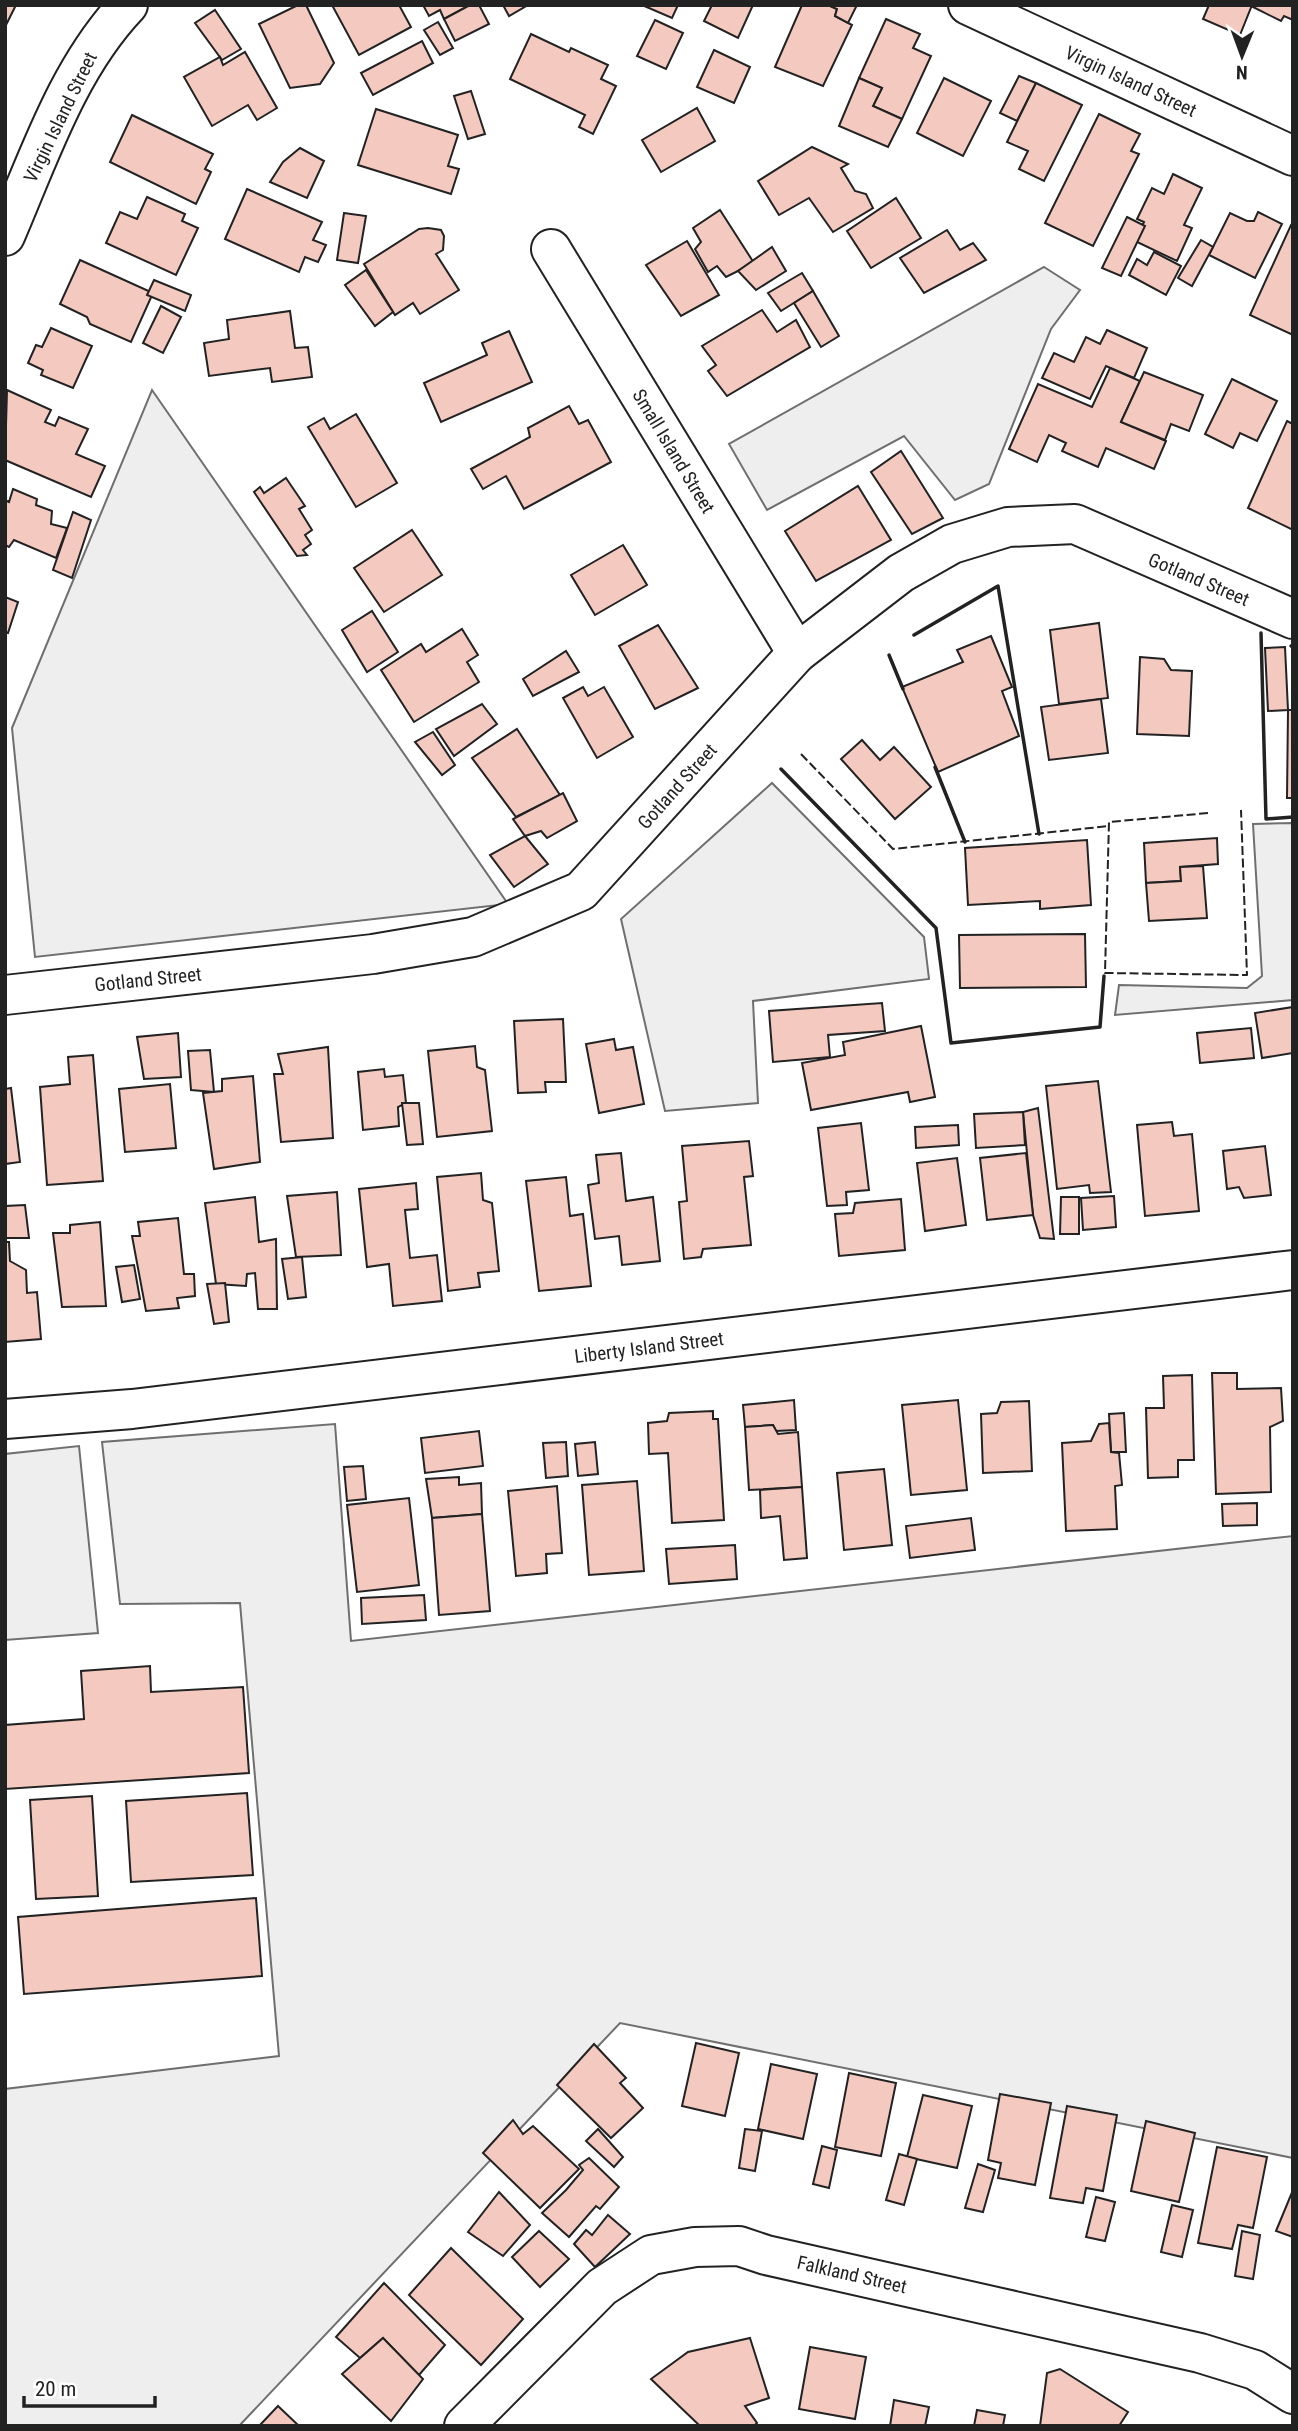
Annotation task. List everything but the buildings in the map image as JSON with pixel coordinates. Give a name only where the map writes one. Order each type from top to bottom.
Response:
[{"type":"street","name":"Virgin Island Street","points":[[5,236],[80,69],[107,27],[128,5]]},
{"type":"street","name":"Virgin Island Street","points":[[968,5],[1293,156]]},
{"type":"street","name":"Small Island Street","points":[[551,249],[797,653]]},
{"type":"street","name":"Gotland Street","points":[[5,995],[373,954],[473,937],[582,891],[797,653],[901,573],[952,544],[1008,527],[1075,524],[1293,619]]},
{"type":"street","name":"Liberty Island Street","points":[[5,1419],[132,1409],[1293,1270]]},
{"type":"street","name":"Falkland Street","points":[[464,2426],[602,2287],[651,2255],[695,2247],[739,2246],[780,2258],[1200,2353],[1255,2370],[1293,2395]]},
{"type":"shaded area","points":[[1044,267],[1080,290],[1051,329],[989,484],[955,500],[904,436],[767,510],[729,444]]},
{"type":"shaded area","points":[[152,390],[508,904],[35,957],[12,728]]},
{"type":"shaded area","points":[[772,783],[924,937],[929,979],[753,1001],[758,1103],[665,1111],[621,919]]},
{"type":"shaded area","points":[[1293,823],[1293,1000],[1115,1015],[1119,985],[1247,988],[1262,976],[1253,824]]},
{"type":"shaded area","points":[[335,1424],[351,1641],[1293,1536],[1293,2158],[620,2023],[239,2426],[5,2426],[5,2089],[279,2056],[240,1603],[120,1604],[102,1442]]},
{"type":"shaded area","points":[[79,1446],[98,1633],[5,1640],[5,1454]]},
{"type":"fence","points":[[801,754],[893,849],[1109,826]]},
{"type":"fence","points":[[1208,813],[1109,822],[1105,973],[1247,975],[1241,810]]},
{"type":"wall","points":[[914,635],[998,586],[1039,834]]},
{"type":"wall","points":[[1261,633],[1266,819],[1293,817]]},
{"type":"wall","points":[[889,655],[903,689]]},
{"type":"wall","points":[[935,767],[965,842]]},
{"type":"wall","points":[[781,769],[936,928],[951,1043],[1100,1027],[1104,976]]}]
